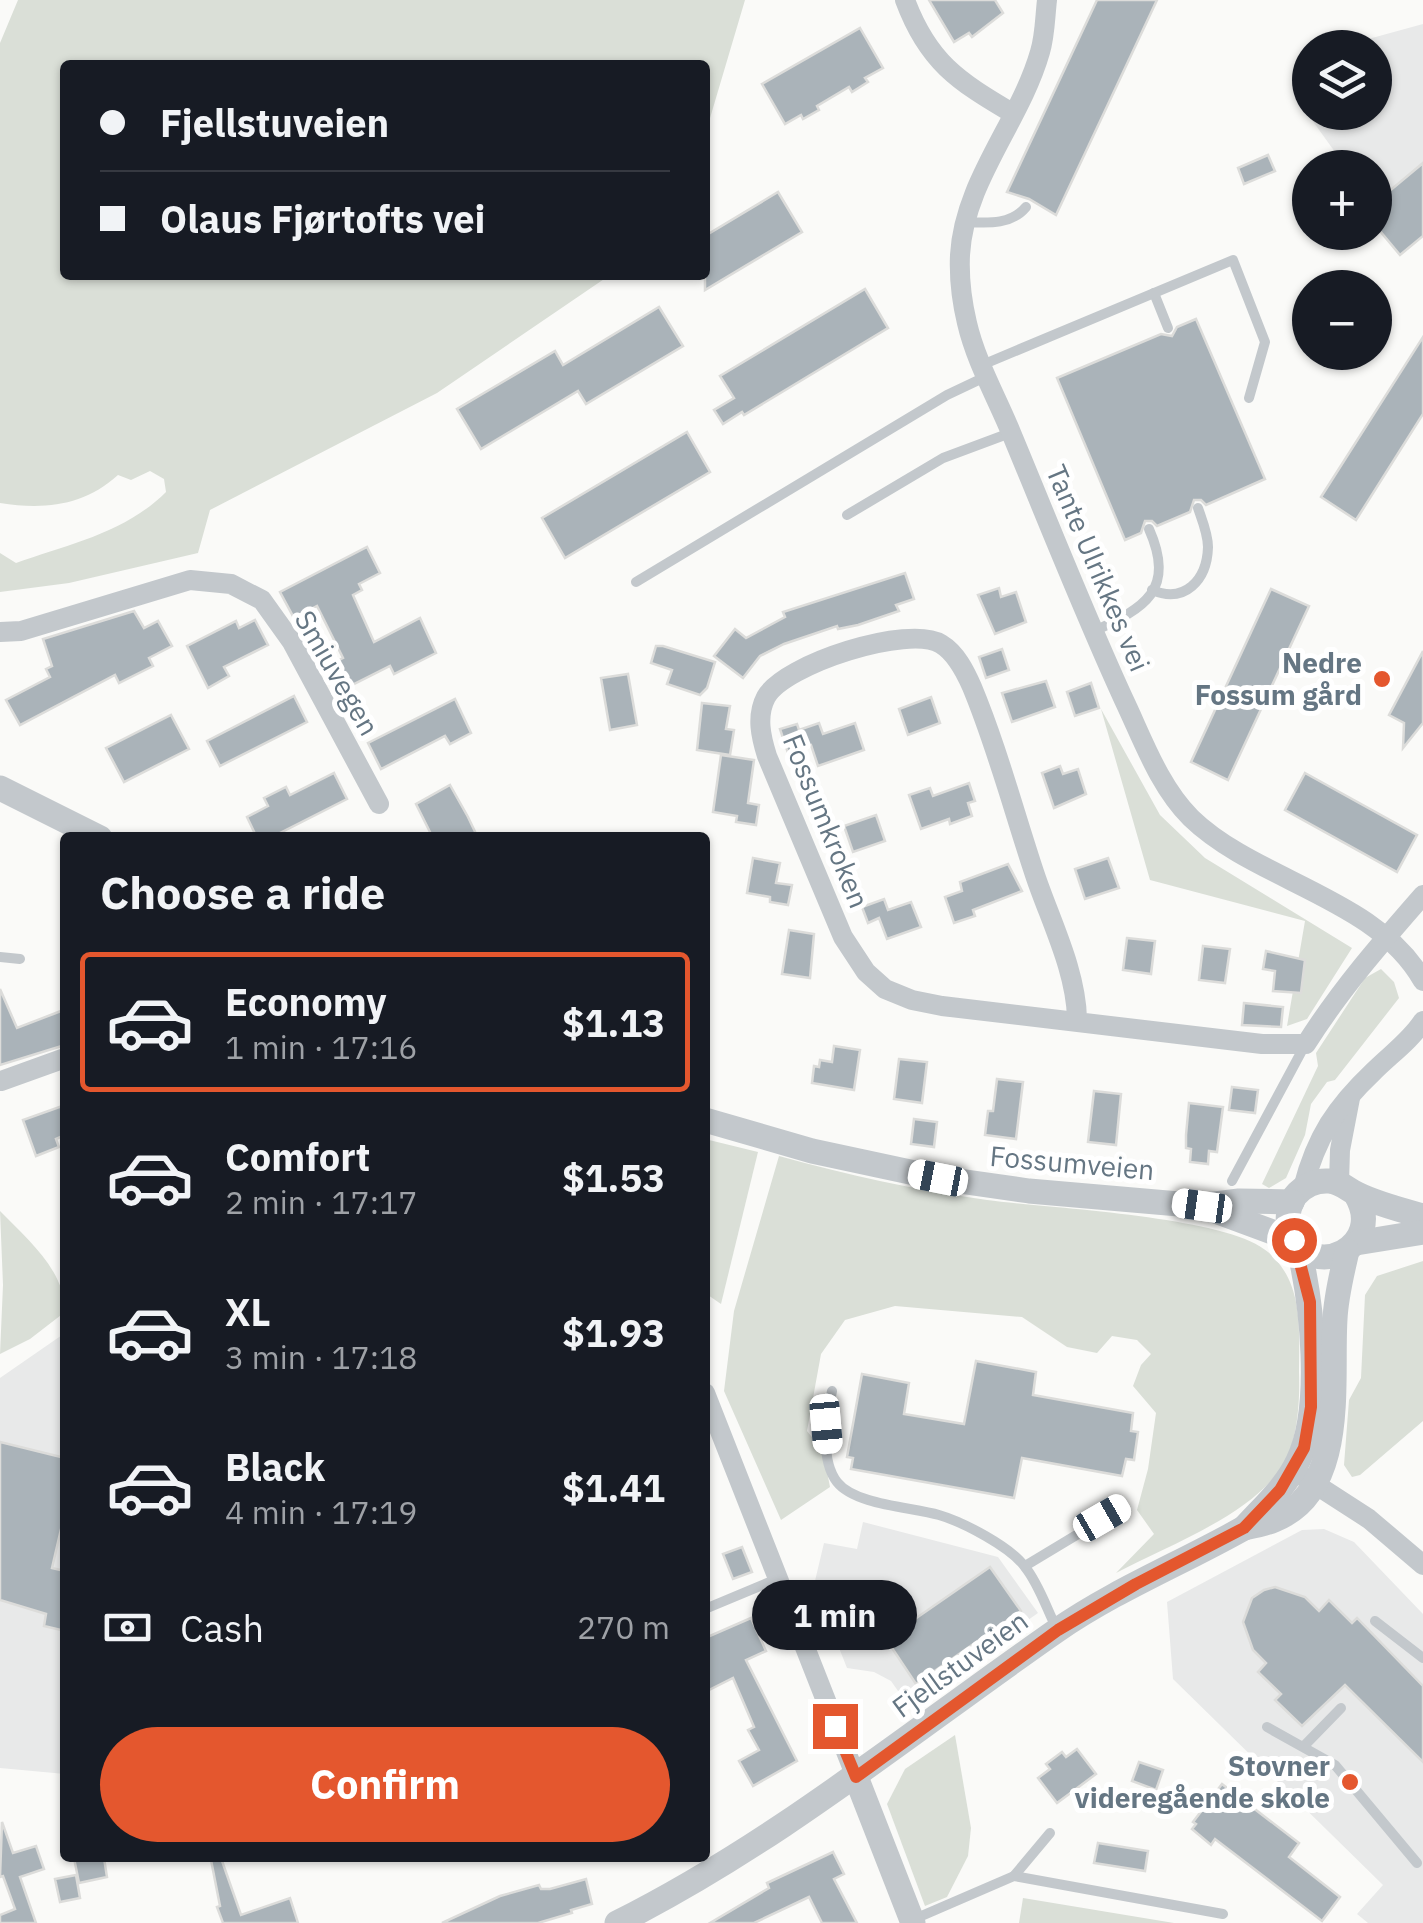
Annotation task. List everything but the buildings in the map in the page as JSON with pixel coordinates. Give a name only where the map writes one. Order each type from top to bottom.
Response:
[{"type":"street","points":[[906,0],[932,55],[964,84],[1012,114]]},
{"type":"street","name":"Tante Ulrikkes vei","points":[[1048,0],[1040,52],[965,222],[960,255],[963,300],[984,371],[1093,632],[1160,778],[1186,813],[1213,838],[1340,907],[1384,938],[1414,966],[1423,981]]},
{"type":"street","name":"Smiuvegen","points":[[0,632],[20,631],[190,580],[230,584],[262,600],[292,642],[379,804]]},
{"type":"street","name":"Fossumkroken","points":[[1077,1021],[1068,974],[989,737],[972,687],[953,654],[922,638],[892,640],[809,666],[775,686],[766,698],[760,725],[766,756],[832,914],[856,959],[874,982],[896,995],[927,1003],[1262,1044],[1306,1044]]},
{"type":"street","points":[[0,788],[88,832]]},
{"type":"street","points":[[1306,1044],[1330,1005],[1423,895]]},
{"type":"street","points":[[1296,1242],[1288,1222],[1323,1130],[1423,1020]]},
{"type":"street","points":[[1,1081],[60,1060]]},
{"type":"street","points":[[1350,1098],[1340,1150],[1347,1188],[1364,1212],[1361,1234],[1351,1247]]},
{"type":"street","name":"Fossumveien","points":[[710,1122],[812,1151],[984,1186],[1202,1206],[1297,1195],[1320,1181],[1423,1216]]},
{"type":"street","name":"Fossumveien","points":[[1202,1206],[1296,1242],[1322,1257],[1423,1232]]},
{"type":"street","name":"Fjellstuveien","points":[[617,1923],[691,1882],[856,1777],[1058,1630],[1244,1528],[1286,1514],[1300,1502],[1311,1407],[1310,1302],[1296,1242]]},
{"type":"street","name":"Fjellstuveien","points":[[1304,1476],[1326,1456],[1333,1424],[1335,1319],[1351,1247]]},
{"type":"street","points":[[710,1406],[912,1922]]},
{"type":"street","points":[[1304,1476],[1369,1519],[1423,1565]]},
{"type":"lane","points":[[965,222],[995,223],[1021,213],[1026,207]]},
{"type":"lane","points":[[636,582],[984,371],[1233,260],[1265,342],[1249,398]]},
{"type":"lane","points":[[1154,293],[1168,328]]},
{"type":"lane","points":[[847,515],[942,458],[1011,432]]},
{"type":"lane","points":[[1152,590],[1173,596],[1196,584],[1208,547],[1198,508]]},
{"type":"lane","points":[[1093,632],[1135,613],[1159,578],[1159,556],[1149,529]]},
{"type":"lane","points":[[0,957],[20,959]]},
{"type":"lane","points":[[1232,1180],[1306,1044]]},
{"type":"lane","points":[[832,1391],[826,1424],[830,1471],[839,1485],[854,1496],[943,1516],[994,1541],[1025,1566],[1058,1630]]},
{"type":"lane","points":[[1025,1566],[1122,1507]]},
{"type":"lane","points":[[710,1607],[777,1579]]},
{"type":"lane","points":[[1374,1622],[1423,1658]]},
{"type":"lane","points":[[1304,1746],[1341,1708]]},
{"type":"lane","points":[[1267,1727],[1335,1765],[1417,1863]]},
{"type":"lane","points":[[912,1922],[1014,1876],[1050,1833]]},
{"type":"lane","points":[[1014,1876],[1223,1914]]},
{"type":"shaded area","points":[[18,0],[745,0],[710,118],[710,60],[60,60],[60,280],[603,280],[437,393],[210,510],[198,553],[69,583],[0,592],[0,553],[16,563],[76,543],[133,518],[166,492],[164,479],[150,471],[131,480],[118,475],[91,493],[63,503],[0,503],[0,43]]},
{"type":"shaded area","points":[[1423,24],[1423,201],[1392,215],[1392,150],[1334,150],[1319,130],[1392,130],[1392,32]]},
{"type":"shaded area","points":[[1101,709],[1160,815],[1205,858],[1352,948],[1307,1019],[1287,1026],[1305,921],[1150,880]]},
{"type":"shaded area","points":[[1381,969],[1394,982],[1399,998],[1335,1080],[1327,1082],[1311,1104],[1305,1135],[1286,1178],[1269,1188],[1262,1184],[1318,1066],[1316,1053],[1365,978]]},
{"type":"shaded area","points":[[710,1140],[758,1152],[721,1304],[710,1296]]},
{"type":"shaded area","points":[[779,1156],[961,1196],[1177,1222],[1247,1240],[1268,1252],[1288,1278],[1299,1323],[1297,1422],[1281,1468],[1249,1501],[1228,1515],[1116,1573],[1154,1534],[1137,1510],[1156,1413],[1133,1386],[1141,1365],[1151,1354],[1137,1340],[1112,1336],[1097,1353],[1067,1347],[1022,1317],[895,1306],[845,1320],[821,1354],[807,1431],[823,1451],[830,1487],[781,1520],[724,1391],[734,1311]]},
{"type":"shaded area","points":[[0,1211],[52,1269],[60,1286],[60,1316],[30,1339],[0,1354]]},
{"type":"shaded area","points":[[1423,1261],[1423,1421],[1360,1475],[1352,1477],[1344,1465],[1349,1400],[1361,1378],[1365,1295],[1377,1276]]},
{"type":"shaded area","points":[[60,1336],[60,1774],[0,1768],[0,1378]]},
{"type":"shaded area","points":[[863,1522],[998,1557],[1038,1613],[908,1705],[891,1681],[874,1672],[847,1668],[814,1585],[824,1543],[857,1549]]},
{"type":"shaded area","name":"Stovner videregående skole","points":[[1324,1529],[1354,1542],[1423,1614],[1423,1923],[1368,1923],[1357,1914],[1383,1885],[1173,1679],[1167,1602],[1302,1530]]},
{"type":"shaded area","points":[[955,1735],[971,1828],[968,1856],[947,1897],[925,1906],[887,1804],[905,1769]]},
{"type":"shaded area","points":[[1023,1898],[1174,1923],[1019,1923]]},
{"type":"place","name":"Nedre Fossum gård","points":[[1382,679]]},
{"type":"place","name":"Stovner videregående skole","points":[[1350,1782]]},
{"type":"route","points":[[835,1726],[856,1777],[1058,1630],[1244,1528],[1280,1490],[1304,1448],[1311,1407],[1310,1302],[1294,1240]]}]
